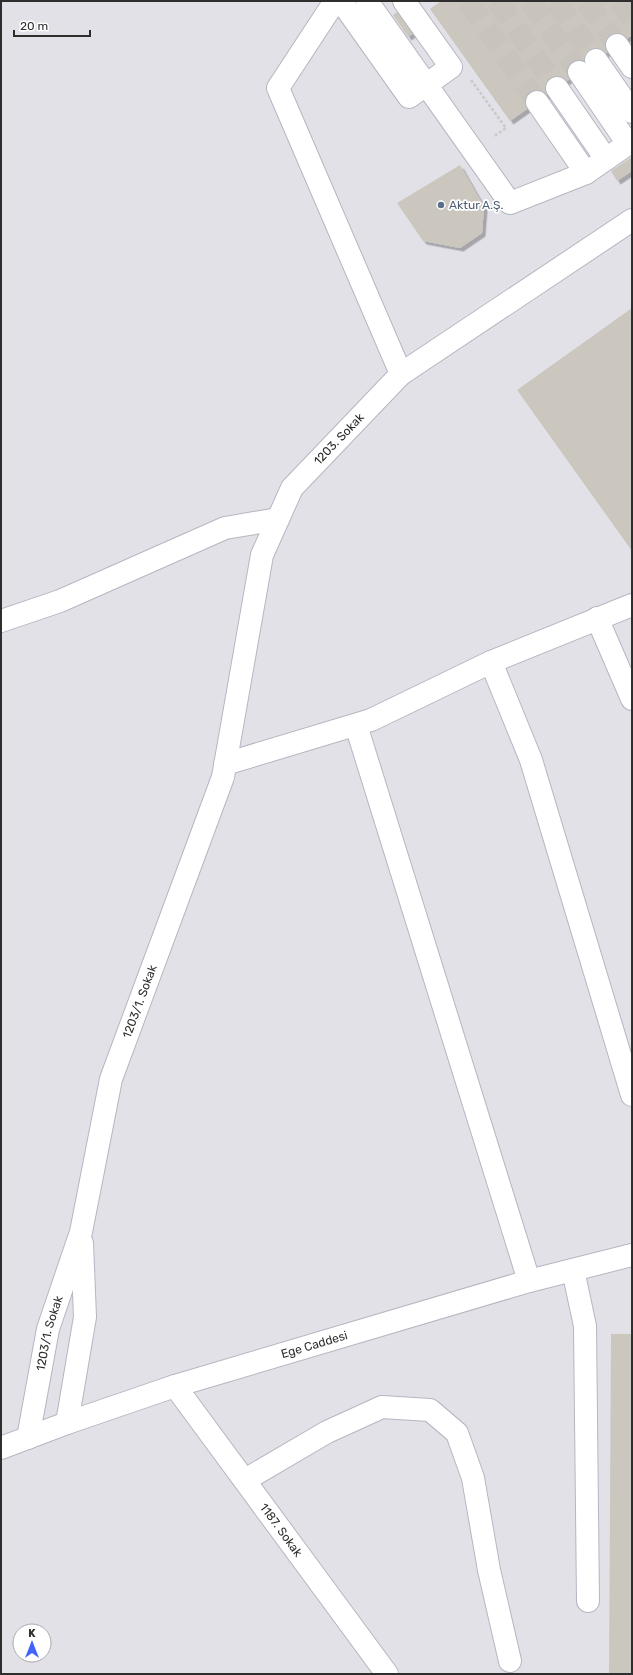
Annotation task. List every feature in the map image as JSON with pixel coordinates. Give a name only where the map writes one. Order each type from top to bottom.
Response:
[{"type":"street","points":[[335,1],[278,88],[401,374]]},
{"type":"street","points":[[341,1],[430,82]]},
{"type":"street","points":[[367,1],[430,82]]},
{"type":"street","points":[[378,1],[510,203],[586,172],[630,142],[588,66],[632,112]]},
{"type":"street","points":[[404,1],[430,82]]},
{"type":"street","points":[[617,45],[632,67]]},
{"type":"street","points":[[557,88],[606,159]]},
{"type":"street","points":[[537,102],[586,172]]},
{"type":"street","name":"1203. Sokak","points":[[224,770],[262,555],[292,488],[401,374],[632,220]]},
{"type":"street","points":[[1,621],[60,601],[225,528],[278,519]]},
{"type":"street","points":[[224,770],[372,720],[491,662],[596,618],[632,605]]},
{"type":"street","points":[[596,618],[632,699]]},
{"type":"street","points":[[491,662],[531,760],[632,1095]]},
{"type":"street","points":[[356,725],[529,1281]]},
{"type":"street","name":"1203/1. Sokak","points":[[28,1438],[48,1329],[82,1232],[111,1079],[224,770]]},
{"type":"street","name":"1203/1. Sokak","points":[[68,1423],[86,1317],[82,1232]]},
{"type":"street","name":"Ege Caddesi","points":[[1,1448],[175,1386],[529,1281],[632,1255]]},
{"type":"street","points":[[573,1270],[585,1326],[588,1601]]},
{"type":"street","name":"1187. Sokak","points":[[175,1386],[387,1674]]},
{"type":"street","points":[[245,1480],[326,1432],[382,1407],[430,1410],[457,1433],[473,1478],[489,1570],[510,1661]]},
{"type":"shaded area","points":[[1,1],[632,1],[632,1674],[1,1674]]},
{"type":"building","points":[[441,1],[632,1],[632,35],[510,121],[430,9]]},
{"type":"building","points":[[403,8],[418,30],[408,37],[393,15]]},
{"type":"building","points":[[632,157],[632,171],[617,181],[611,171]]},
{"type":"building","name":"Aktur A.Ş.","points":[[460,165],[484,207],[482,233],[460,248],[423,241],[397,203]]},
{"type":"building","points":[[632,308],[632,551],[517,390]]},
{"type":"building","points":[[611,1334],[632,1334],[632,1674],[609,1674]]},
{"type":"tunnel","points":[[468,1],[537,102]]},
{"type":"tunnel","points":[[497,1],[557,88]]},
{"type":"tunnel","points":[[530,1],[579,72]]},
{"type":"tunnel","points":[[556,1],[596,60]]},
{"type":"tunnel","points":[[586,1],[617,45]]},
{"type":"tunnel","points":[[620,1],[632,19]]},
{"type":"place","name":"Aktur A.Ş.","points":[[441,205]]}]
